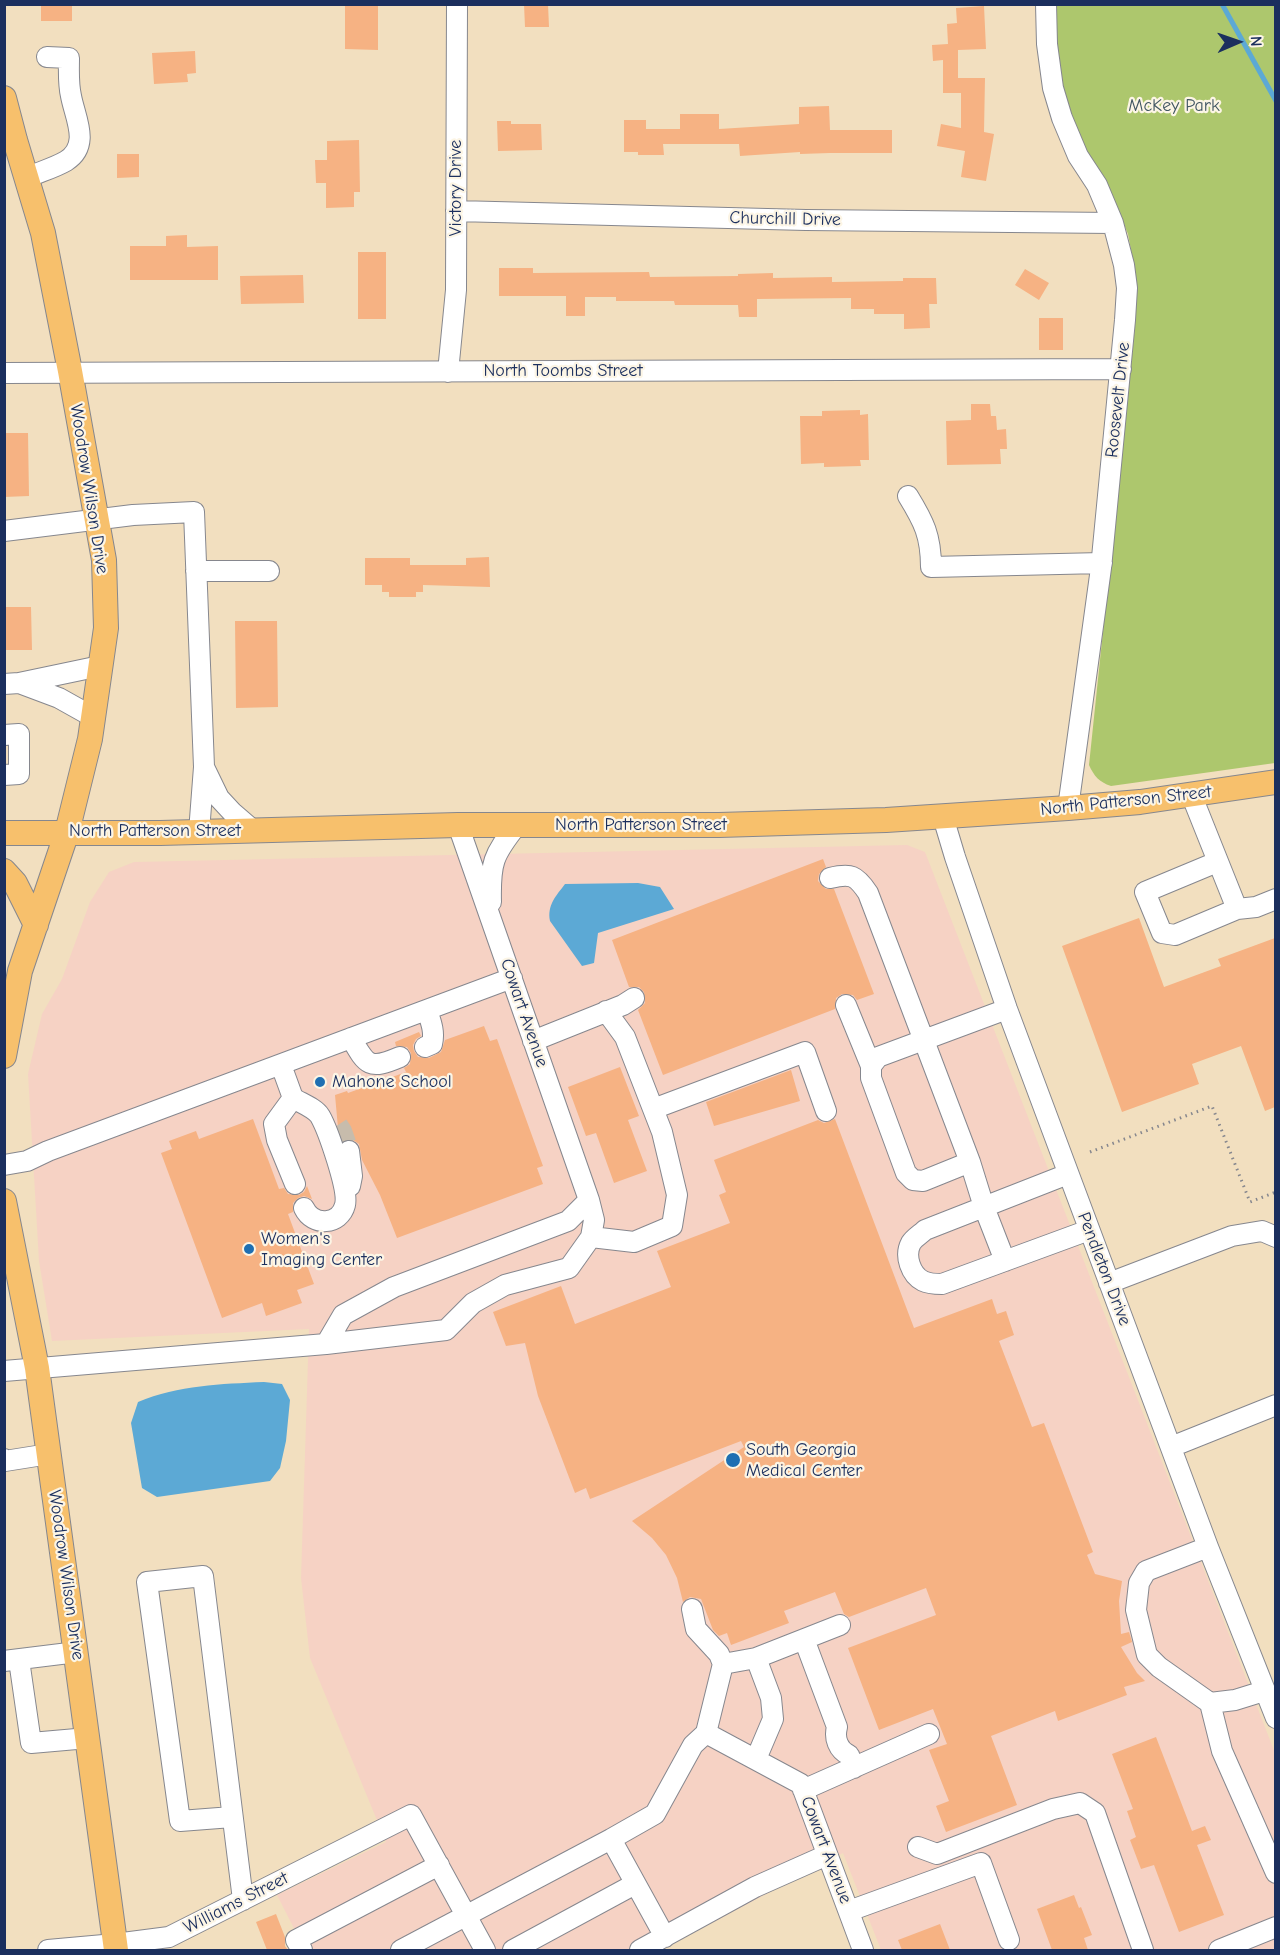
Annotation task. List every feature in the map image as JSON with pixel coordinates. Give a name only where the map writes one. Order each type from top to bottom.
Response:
[{"type":"main road","name":"Woodrow Wilson Drive","points":[[4,98],[43,233],[70,372],[104,560],[106,628],[90,739],[67,832],[20,971],[4,1056]]},
{"type":"main road","name":"North Patterson Street","points":[[4,833],[199,832],[458,825],[719,825],[886,820],[1068,808],[1275,782]]},
{"type":"main road","points":[[4,871],[15,883],[36,925]]},
{"type":"main road","name":"Woodrow Wilson Drive","points":[[4,1201],[11,1265],[37,1368],[116,1947]]},
{"type":"street","name":"Victory Drive","points":[[448,372],[456,290],[457,4]]},
{"type":"street","name":"Roosevelt Drive","points":[[1046,4],[1047,44],[1053,88],[1062,118],[1078,156],[1097,185],[1113,223],[1124,265],[1127,288],[1102,563],[1068,808]]},
{"type":"street","points":[[26,178],[64,162],[72,156],[79,139],[77,116],[71,98],[69,58],[47,57]]},
{"type":"street","name":"Churchill Drive","points":[[456,211],[806,220],[1113,223]]},
{"type":"street","name":"North Toombs Street","points":[[4,373],[1121,369]]},
{"type":"street","points":[[908,496],[922,518],[931,544],[931,567],[1102,563]]},
{"type":"street","points":[[4,531],[133,515],[194,512],[204,767],[199,832]]},
{"type":"street","points":[[196,571],[269,571]]},
{"type":"street","points":[[12,684],[100,666]]},
{"type":"street","points":[[12,684],[59,698],[93,717]]},
{"type":"street","points":[[4,735],[20,734],[19,774],[4,775]]},
{"type":"street","points":[[204,767],[219,798],[254,831]]},
{"type":"street","points":[[1191,794],[1237,909]]},
{"type":"street","name":"Pendleton Drive","points":[[943,817],[1007,1009],[1208,1547],[1275,1718]]},
{"type":"street","name":"Cowart Avenue","points":[[458,825],[589,1200],[594,1220],[591,1237]]},
{"type":"street","points":[[491,920],[490,881],[494,856],[517,825]]},
{"type":"street","points":[[1217,862],[1145,892],[1162,933],[1175,935],[1237,909],[1256,907],[1275,899]]},
{"type":"street","points":[[830,878],[846,874],[859,880],[867,893],[970,1162],[1005,1261]]},
{"type":"street","points":[[4,1165],[27,1161],[48,1151],[512,978]]},
{"type":"street","points":[[846,1005],[871,1066],[871,1078],[906,1173],[912,1180],[923,1181],[970,1162]]},
{"type":"street","points":[[4,1371],[326,1344],[446,1330],[473,1303],[505,1285],[570,1268],[591,1237],[634,1242],[672,1226],[677,1196],[662,1132],[625,1037],[625,1006],[533,1041]]},
{"type":"street","points":[[871,1066],[878,1057],[1007,1009]]},
{"type":"street","points":[[425,1047],[432,1044],[434,1037],[427,1010]]},
{"type":"street","points":[[351,1038],[363,1058],[373,1065],[380,1065],[400,1057]]},
{"type":"street","points":[[653,1109],[805,1052],[826,1111]]},
{"type":"street","points":[[280,1065],[301,1103],[319,1114],[345,1188],[346,1203]]},
{"type":"street","points":[[301,1103],[329,1112],[338,1125]]},
{"type":"street","points":[[295,1184],[277,1140],[274,1124],[301,1103]]},
{"type":"street","points":[[304,1208],[308,1216],[319,1221],[330,1221],[341,1215],[352,1176],[349,1151]]},
{"type":"street","points":[[1068,1174],[925,1230],[911,1243],[908,1255],[911,1269],[921,1280],[930,1284],[942,1284],[1089,1230]]},
{"type":"street","points":[[326,1344],[343,1315],[394,1287],[568,1221],[589,1200]]},
{"type":"street","points":[[1109,1283],[1232,1236],[1262,1232],[1275,1237]]},
{"type":"street","points":[[1171,1447],[1275,1405]]},
{"type":"street","points":[[4,1459],[5,1461],[49,1454]]},
{"type":"street","points":[[1208,1547],[1146,1571],[1139,1583],[1136,1610],[1147,1655],[1159,1667],[1210,1702],[1235,1700],[1264,1691]]},
{"type":"street","points":[[232,1817],[180,1821],[147,1582],[203,1576],[243,1899]]},
{"type":"street","points":[[401,1950],[655,1814],[693,1745],[706,1733],[723,1664],[719,1654],[696,1629],[692,1609]]},
{"type":"street","points":[[723,1664],[756,1658],[840,1625]]},
{"type":"street","points":[[804,1639],[837,1727],[834,1736],[842,1752],[851,1761]]},
{"type":"street","points":[[77,1652],[12,1660],[31,1743],[88,1738]]},
{"type":"street","points":[[756,1658],[771,1698],[773,1719],[756,1759]]},
{"type":"street","points":[[1210,1702],[1222,1751],[1275,1873]]},
{"type":"street","name":"Cowart Avenue","points":[[706,1733],[801,1784],[863,1950]]},
{"type":"street","points":[[803,1790],[851,1761],[929,1734]]},
{"type":"street","points":[[918,1847],[937,1854],[1053,1809],[1080,1803],[1095,1812],[1143,1950]]},
{"type":"street","name":"Williams Street","points":[[48,1950],[116,1947],[169,1937],[411,1815],[438,1864]]},
{"type":"street","points":[[611,1839],[665,1937]]},
{"type":"street","points":[[640,1950],[755,1887],[827,1855]]},
{"type":"street","points":[[849,1911],[981,1863],[1009,1940]]},
{"type":"street","points":[[302,1950],[296,1940],[438,1864],[485,1950]]},
{"type":"street","points":[[513,1950],[635,1884]]},
{"type":"street","points":[[1219,1950],[1275,1927]]},
{"type":"path","points":[[1090,1152],[1212,1106],[1250,1202],[1275,1192]]},
{"type":"shaded area","name":"South Georgia Medical Center","points":[[907,845],[925,852],[1275,1753],[1275,1950],[881,1950],[843,1853],[661,1950],[305,1950],[277,1895],[386,1842],[310,1658],[301,1578],[309,1329],[52,1341],[39,1261],[28,1074],[42,1014],[62,979],[90,902],[109,872],[134,862]]},
{"type":"green space","name":"McKey Park","points":[[1056,5],[1275,5],[1275,763],[1111,786],[1097,778],[1089,765],[1135,326],[1136,277],[1128,234],[1112,196],[1080,147],[1060,95],[1056,54]]},
{"type":"water","points":[[638,883],[660,887],[674,909],[598,933],[594,963],[582,966],[550,921],[551,905],[556,897],[565,884]]},
{"type":"water","points":[[264,1382],[282,1384],[290,1400],[286,1441],[280,1468],[270,1481],[157,1497],[142,1488],[131,1423],[138,1402],[185,1389]]},
{"type":"building","points":[[41,4],[72,4],[72,21],[41,21]]},
{"type":"building","points":[[345,4],[378,4],[378,50],[345,49]]},
{"type":"building","points":[[524,4],[548,4],[549,27],[525,27]]},
{"type":"building","points":[[984,6],[986,49],[958,50],[958,78],[985,78],[984,132],[994,134],[986,181],[961,177],[965,151],[937,146],[941,124],[961,128],[961,93],[943,93],[943,60],[933,61],[932,45],[948,44],[947,24],[957,23],[956,8]]},
{"type":"building","points":[[195,51],[196,73],[187,74],[188,82],[154,84],[152,53]]},
{"type":"building","points":[[829,106],[830,130],[892,130],[892,153],[800,154],[800,152],[740,156],[739,144],[663,144],[664,155],[638,155],[638,152],[624,152],[624,120],[646,120],[646,129],[680,129],[680,114],[719,114],[719,129],[799,124],[799,107]]},
{"type":"building","points":[[497,121],[511,121],[511,124],[541,124],[542,150],[498,151]]},
{"type":"building","points":[[359,140],[360,192],[354,192],[354,207],[326,208],[326,183],[316,183],[315,160],[327,160],[327,141]]},
{"type":"building","points":[[117,154],[139,154],[139,177],[117,178]]},
{"type":"building","points":[[187,235],[187,247],[218,246],[218,280],[130,280],[130,246],[166,246],[166,236]]},
{"type":"building","points":[[358,252],[386,252],[386,319],[358,319]]},
{"type":"building","points":[[499,268],[533,268],[533,273],[649,272],[650,277],[738,276],[738,274],[773,273],[773,278],[832,277],[832,282],[936,278],[937,304],[929,304],[930,328],[904,329],[904,314],[874,314],[874,309],[851,309],[851,298],[757,299],[757,317],[739,317],[738,305],[675,305],[674,301],[616,301],[616,297],[585,297],[585,316],[566,316],[566,296],[499,296]]},
{"type":"building","points":[[1025,269],[1049,283],[1039,300],[1015,285]]},
{"type":"building","points":[[303,275],[304,303],[241,304],[240,276]]},
{"type":"building","points":[[1039,318],[1063,318],[1063,350],[1039,350]]},
{"type":"building","points":[[971,404],[990,404],[991,416],[996,416],[997,430],[1006,429],[1007,449],[1000,449],[1001,464],[947,465],[946,421],[971,420]]},
{"type":"building","points":[[860,410],[860,415],[868,414],[869,460],[860,460],[861,466],[824,467],[824,463],[801,464],[800,416],[822,416],[822,411]]},
{"type":"building","points":[[4,433],[28,433],[29,496],[4,497]]},
{"type":"building","points":[[489,557],[490,587],[423,585],[423,592],[416,592],[416,597],[389,597],[389,592],[382,592],[382,585],[365,585],[365,558],[410,558],[410,565],[466,565],[466,558]]},
{"type":"building","points":[[4,607],[31,607],[32,650],[4,650]]},
{"type":"building","points":[[235,621],[277,621],[278,707],[236,708]]},
{"type":"building","points":[[823,859],[826,867],[819,874],[818,881],[826,889],[834,889],[874,994],[857,1000],[853,995],[842,994],[836,998],[835,1009],[663,1075],[638,1010],[645,1003],[644,992],[639,987],[629,987],[612,940]]},
{"type":"building","points":[[1139,918],[1164,987],[1221,966],[1218,959],[1275,938],[1275,1107],[1265,1111],[1241,1046],[1192,1064],[1199,1084],[1122,1112],[1062,946]]},
{"type":"building","points":[[484,1026],[490,1041],[497,1039],[543,1166],[537,1168],[543,1184],[397,1238],[380,1195],[362,1160],[359,1144],[353,1140],[343,1141],[338,1128],[335,1095],[347,1091],[348,1093],[406,1072],[404,1068],[410,1064],[411,1053],[407,1047],[396,1046],[395,1042],[419,1032],[421,1036],[413,1045],[414,1051],[418,1057],[429,1058],[441,1052],[445,1040]]},
{"type":"building","points":[[620,1067],[639,1116],[628,1120],[647,1171],[614,1183],[596,1133],[586,1136],[568,1087]]},
{"type":"building","points":[[791,1070],[800,1101],[714,1126],[706,1102]]},
{"type":"building","name":"Women's Imaging Center","points":[[253,1119],[279,1189],[284,1188],[288,1194],[299,1195],[307,1186],[312,1199],[304,1196],[298,1198],[293,1203],[293,1212],[288,1214],[314,1284],[297,1290],[302,1303],[266,1316],[262,1303],[222,1318],[161,1153],[172,1149],[169,1141],[196,1131],[199,1139]]},
{"type":"building","name":"South Georgia Medical Center","points":[[835,1119],[914,1328],[992,1299],[997,1314],[1006,1311],[1014,1335],[999,1341],[1032,1427],[1044,1423],[1093,1552],[1087,1555],[1095,1574],[1122,1581],[1119,1601],[1121,1634],[1129,1632],[1132,1642],[1121,1647],[1137,1673],[1145,1681],[1124,1687],[1127,1695],[1058,1721],[1055,1711],[991,1736],[1017,1805],[946,1832],[936,1806],[949,1801],[929,1750],[947,1744],[933,1709],[879,1730],[848,1648],[936,1615],[926,1588],[849,1617],[844,1614],[835,1592],[784,1611],[789,1623],[731,1645],[727,1633],[719,1636],[713,1630],[701,1599],[690,1597],[683,1602],[677,1578],[666,1555],[652,1538],[632,1521],[744,1447],[741,1441],[590,1499],[586,1488],[575,1493],[538,1396],[525,1343],[506,1346],[493,1312],[561,1286],[575,1324],[671,1287],[657,1251],[730,1223],[719,1195],[726,1192],[714,1160],[818,1120],[824,1123]]},
{"type":"building","points":[[1156,1737],[1192,1831],[1205,1826],[1211,1840],[1197,1845],[1224,1915],[1179,1932],[1154,1865],[1141,1869],[1130,1840],[1136,1837],[1127,1811],[1133,1809],[1112,1754]]},
{"type":"building","points":[[1074,1895],[1092,1935],[1084,1938],[1088,1950],[1052,1950],[1037,1909]]},
{"type":"building","points":[[276,1914],[288,1950],[267,1950],[256,1922]]},
{"type":"building","points":[[940,1924],[950,1950],[902,1950],[898,1940]]},
{"type":"waterway","points":[[1222,4],[1276,101]]},
{"type":"tunnel","points":[[338,1125],[349,1151]]},
{"type":"place","name":"Mahone School","points":[[320,1082]]},
{"type":"place","name":"Women's Imaging Center","points":[[249,1249]]},
{"type":"place","name":"South Georgia Medical Center","points":[[733,1460]]}]
